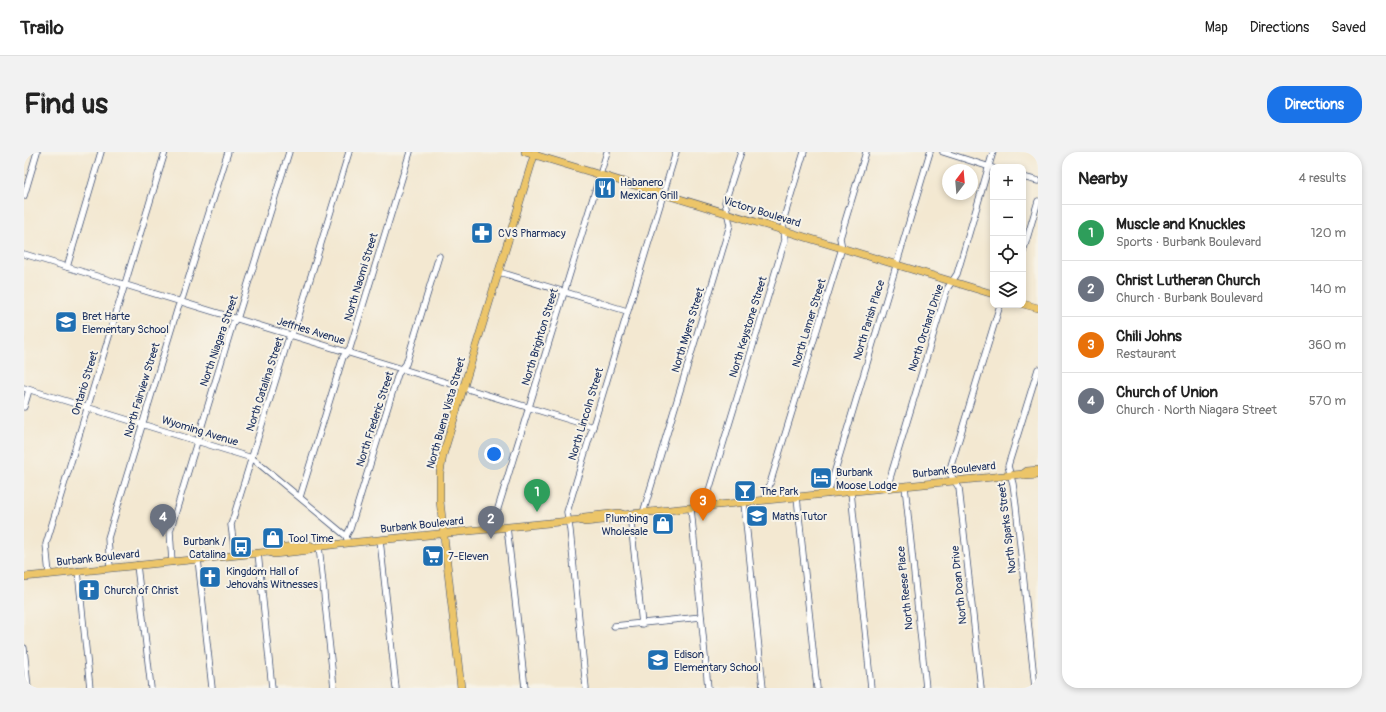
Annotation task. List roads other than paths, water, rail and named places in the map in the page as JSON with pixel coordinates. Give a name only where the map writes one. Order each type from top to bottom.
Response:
[{"type":"main road","name":"Victory Boulevard","points":[[525,152],[990,293]]},
{"type":"main road","name":"North Buena Vista Street","points":[[461,688],[440,501],[440,473],[443,455],[535,154]]},
{"type":"main road","points":[[1026,305],[1038,308]]},
{"type":"main road","name":"Burbank Boulevard","points":[[1023,474],[1027,470],[1038,470]]},
{"type":"main road","name":"Burbank Boulevard","points":[[24,577],[269,552],[273,548],[309,545],[317,547],[347,539],[380,540],[580,520],[584,517],[619,513],[627,515],[1011,475],[1038,475]]},
{"type":"street","points":[[24,196],[37,152]]},
{"type":"street","points":[[66,267],[101,152]]},
{"type":"street","name":"Ontario Street","points":[[49,574],[46,544],[165,152]]},
{"type":"street","name":"North Fairview Street","points":[[110,568],[108,538],[176,314],[184,296],[228,152]]},
{"type":"street","name":"North Niagara Street","points":[[172,562],[170,531],[233,323],[238,316],[289,152]]},
{"type":"street","name":"North Catalina Street","points":[[234,555],[231,525],[288,340],[295,328],[349,152]]},
{"type":"street","name":"North Naomi Street","points":[[300,497],[343,357],[350,348],[410,152]]},
{"type":"street","name":"North Brighton Street","points":[[492,528],[607,152]]},
{"type":"street","name":"North Lincoln Street","points":[[586,688],[567,512],[676,152]]},
{"type":"street","name":"North Myers Street","points":[[642,513],[730,225],[726,202],[741,152]]},
{"type":"street","name":"North Keystone Street","points":[[704,507],[785,240],[783,221],[804,152]]},
{"type":"street","name":"North Lamer Street","points":[[765,500],[842,248],[840,238],[866,152]]},
{"type":"street","name":"North Parish Place","points":[[828,494],[930,152]]},
{"type":"street","points":[[943,152],[990,167]]},
{"type":"street","name":"North Orchard Drive","points":[[991,164],[993,152]]},
{"type":"street","name":"North Orchard Drive","points":[[887,488],[947,289],[957,274],[990,170]]},
{"type":"street","points":[[1026,178],[1038,181]]},
{"type":"street","points":[[1026,242],[1038,201]]},
{"type":"street","name":"Jeffries Avenue","points":[[24,254],[593,427]]},
{"type":"street","name":"North Frederic Street","points":[[347,539],[398,374],[406,364],[439,256]]},
{"type":"street","points":[[499,272],[627,311]]},
{"type":"street","points":[[954,481],[949,472],[999,308]]},
{"type":"street","name":"North Sparks Street","points":[[1035,688],[1016,506],[1008,466],[1038,369]]},
{"type":"street","points":[[24,407],[26,389]]},
{"type":"street","name":"Wyoming Avenue","points":[[26,389],[252,458],[300,497],[347,539]]},
{"type":"street","name":"North Doan Drive","points":[[954,481],[959,488],[981,688]]},
{"type":"street","name":"North Reese Place","points":[[905,486],[926,688]]},
{"type":"street","points":[[851,492],[871,688]]},
{"type":"street","points":[[797,497],[817,688]]},
{"type":"street","points":[[744,503],[763,688]]},
{"type":"street","points":[[690,508],[708,688]]},
{"type":"street","points":[[627,515],[642,624]]},
{"type":"street","points":[[507,527],[524,688]]},
{"type":"street","points":[[380,540],[396,688]]},
{"type":"street","points":[[317,547],[334,688]]},
{"type":"street","points":[[258,553],[272,688]]},
{"type":"street","points":[[198,559],[212,688]]},
{"type":"street","points":[[138,565],[150,688]]},
{"type":"street","points":[[78,571],[90,688]]},
{"type":"street","points":[[614,626],[701,617]]},
{"type":"street","points":[[24,648],[28,688]]},
{"type":"place","name":"Habanero Mexican Grill","points":[[605,188]]},
{"type":"place","name":"CVS Pharmacy","points":[[482,233]]},
{"type":"place","name":"Bret Harte Elementary School","points":[[66,322]]},
{"type":"place","name":"Burbank Moose Lodge","points":[[821,478]]},
{"type":"place","name":"The Park","points":[[745,491]]},
{"type":"place","name":"Muscle and Knuckles","points":[[537,512]]},
{"type":"place","name":"Maths Tutor","points":[[757,516]]},
{"type":"place","name":"Chili Johns","points":[[703,521]]},
{"type":"place","name":"Plumbing Wholesale","points":[[663,524]]},
{"type":"place","name":"Church of Union","points":[[163,537]]},
{"type":"place","name":"Tool Time","points":[[273,538]]},
{"type":"place","name":"Christ Lutheran Church","points":[[491,539]]},
{"type":"place","name":"Burbank / Catalina","points":[[241,547]]},
{"type":"place","name":"7-Eleven","points":[[433,556]]},
{"type":"place","name":"Kingdom Hall of Jehovahs Witnesses","points":[[210,577]]},
{"type":"place","name":"Church of Christ","points":[[89,590]]},
{"type":"place","name":"Edison Elementary School","points":[[658,660]]}]
